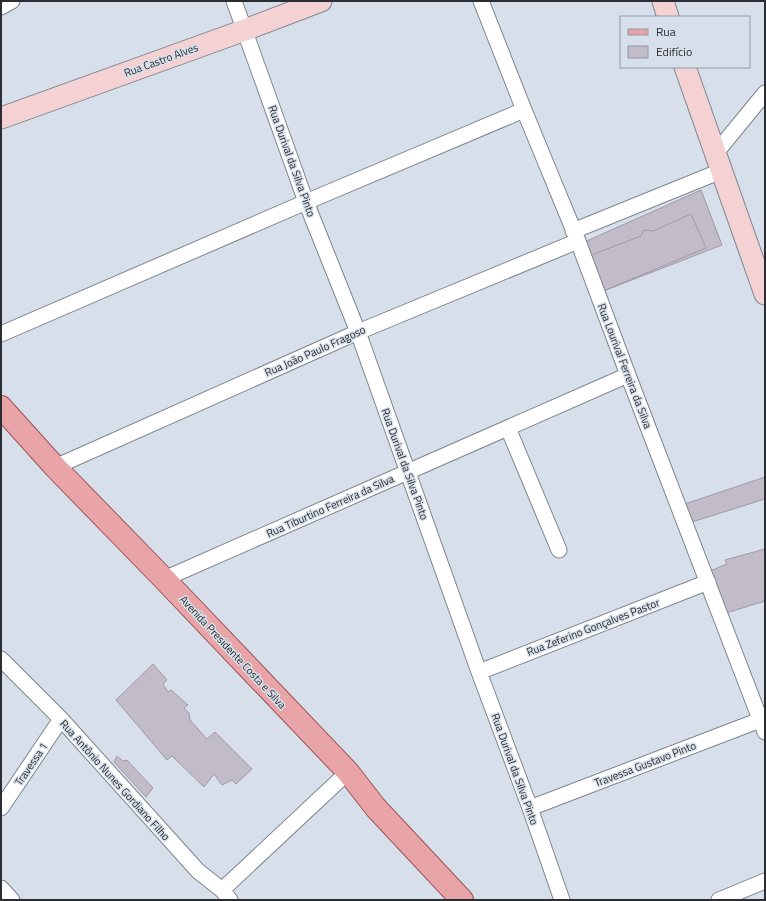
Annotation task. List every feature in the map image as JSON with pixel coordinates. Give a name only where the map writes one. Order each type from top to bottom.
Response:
[{"type":"main road","name":"Rua Castro Alves","points":[[1,118],[321,1]]},
{"type":"main road","points":[[662,1],[668,16]]},
{"type":"main road","points":[[685,68],[765,294]]},
{"type":"main road","name":"Avenida Presidente Costa e Silva","points":[[1,407],[55,467],[348,772],[376,808],[462,900]]},
{"type":"street","points":[[1,7],[12,1]]},
{"type":"street","name":"Rua Durival da Silva Pinto","points":[[234,1],[306,202],[358,332],[562,900]]},
{"type":"street","name":"Rua Lourival Ferreira da Silva","points":[[481,1],[575,236],[762,726]]},
{"type":"street","points":[[718,162],[765,93]]},
{"type":"street","points":[[1,334],[306,202],[524,110]]},
{"type":"street","name":"Rua João Paulo Fragoso","points":[[55,467],[575,236],[718,162]]},
{"type":"street","name":"Rua Tiburtino Ferreira da Silva","points":[[164,579],[628,375]]},
{"type":"street","points":[[508,428],[559,550]]},
{"type":"street","name":"Rua Zeferino Gonçalves Pastor","points":[[479,672],[708,582]]},
{"type":"street","name":"Rua Antônio Nunes Gordiano Filho","points":[[1,659],[61,719],[198,871],[226,895]]},
{"type":"street","name":"Travessa 1","points":[[1,808],[61,719]]},
{"type":"street","name":"Travessa Gustavo Pinto","points":[[530,808],[762,726]]},
{"type":"street","points":[[226,895],[348,772]]},
{"type":"street","points":[[719,900],[765,881]]},
{"type":"street","points":[[1,888],[12,900]]},
{"type":"building","points":[[701,190],[722,245],[601,292],[580,244]]},
{"type":"building","points":[[691,214],[706,248],[601,292],[586,257],[641,236],[644,230],[653,231]]},
{"type":"building","points":[[765,477],[765,499],[692,522],[685,504]]},
{"type":"building","points":[[765,549],[765,601],[726,613],[710,571],[727,564],[725,560]]},
{"type":"building","points":[[153,664],[167,680],[163,684],[168,692],[171,690],[188,705],[184,708],[189,713],[190,720],[207,739],[215,732],[252,769],[236,784],[232,780],[222,785],[214,774],[204,787],[172,756],[167,760],[116,700]]},
{"type":"building","points":[[117,756],[123,761],[127,760],[153,788],[146,797],[114,762]]}]
